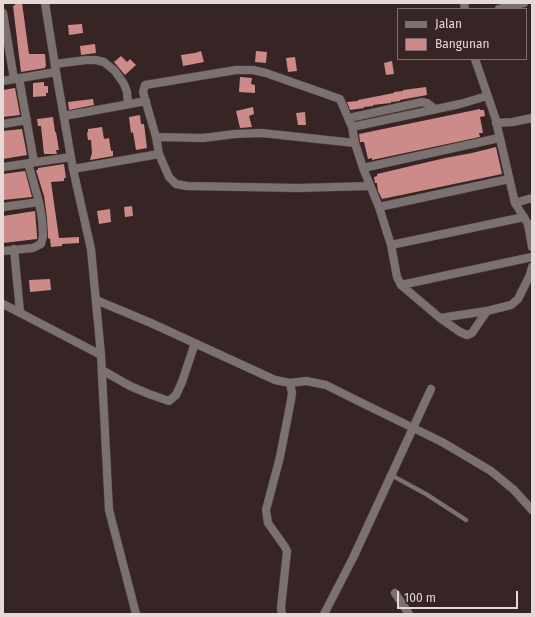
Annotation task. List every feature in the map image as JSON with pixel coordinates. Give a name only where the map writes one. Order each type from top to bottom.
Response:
[{"type":"street","points":[[45,3],[73,169],[91,249],[101,355],[109,510],[136,614]]},
{"type":"street","points":[[504,8],[524,3]]},
{"type":"street","points":[[3,13],[16,78],[27,120],[31,163],[39,202],[43,236],[41,244],[34,248],[3,251]]},
{"type":"street","points":[[3,81],[86,60],[96,60],[104,62],[116,71],[127,92],[128,104]]},
{"type":"street","points":[[475,60],[496,123],[515,203],[528,224],[532,247]]},
{"type":"street","points":[[370,186],[298,188],[187,186],[176,184],[169,177],[159,154],[156,137],[143,92],[145,85],[236,70],[253,70],[266,73],[340,99],[349,118],[355,143],[379,207],[391,246],[397,277],[401,285],[440,318],[467,335],[472,333],[487,311]]},
{"type":"street","points":[[352,127],[487,96]]},
{"type":"street","points":[[64,116],[146,101]]},
{"type":"street","points":[[349,118],[422,102],[427,103],[435,109]]},
{"type":"street","points":[[496,123],[514,122],[532,118]]},
{"type":"street","points":[[3,124],[27,120]]},
{"type":"street","points":[[156,137],[203,138],[262,132],[355,143]]},
{"type":"street","points":[[364,168],[500,138]]},
{"type":"street","points":[[73,169],[159,154]]},
{"type":"street","points":[[3,167],[72,157]]},
{"type":"street","points":[[379,207],[509,179]]},
{"type":"street","points":[[515,203],[532,198]]},
{"type":"street","points":[[3,207],[39,202]]},
{"type":"street","points":[[391,246],[524,217]]},
{"type":"street","points":[[14,250],[20,312]]},
{"type":"street","points":[[401,285],[532,257]]},
{"type":"street","points":[[440,318],[487,311],[511,305],[518,299],[530,275],[532,267]]},
{"type":"street","points":[[96,300],[151,322],[275,380],[290,383],[306,381],[326,385],[413,427],[491,471],[514,490],[532,510]]},
{"type":"street","points":[[3,304],[101,355]]},
{"type":"street","points":[[102,370],[130,386],[169,401],[176,395],[195,343]]},
{"type":"street","points":[[282,614],[281,608],[287,551],[268,523],[266,510],[280,457],[291,400],[292,393],[290,383]]},
{"type":"street","points":[[324,614],[353,558],[431,389]]},
{"type":"street","points":[[395,593],[409,614]]},
{"type":"lane","points":[[391,475],[426,494],[466,520]]},
{"type":"building","points":[[15,3],[22,3],[29,54],[45,54],[45,68],[21,72],[13,6]]},
{"type":"building","points":[[82,24],[83,33],[69,35],[68,25]]},
{"type":"building","points":[[95,44],[96,53],[81,55],[80,46]]},
{"type":"building","points":[[201,51],[204,62],[183,66],[181,55]]},
{"type":"building","points":[[256,51],[267,52],[266,63],[255,62]]},
{"type":"building","points":[[121,56],[127,62],[130,59],[136,65],[125,75],[114,62]]},
{"type":"building","points":[[295,57],[297,71],[288,72],[286,58]]},
{"type":"building","points":[[392,61],[394,74],[386,75],[384,63]]},
{"type":"building","points":[[240,77],[252,78],[251,84],[255,85],[255,93],[239,92]]},
{"type":"building","points":[[44,82],[44,86],[48,86],[48,93],[46,93],[46,96],[33,97],[33,83]]},
{"type":"building","points":[[426,87],[427,95],[391,103],[350,110],[347,102],[358,101],[403,90]]},
{"type":"building","points":[[15,88],[20,115],[3,117],[3,90]]},
{"type":"building","points":[[93,99],[94,105],[69,110],[68,102]]},
{"type":"building","points":[[253,107],[254,114],[249,116],[252,127],[240,128],[236,111]]},
{"type":"building","points":[[480,109],[484,110],[485,116],[480,117],[483,133],[479,133],[480,137],[372,160],[372,158],[368,159],[364,142],[360,142],[359,134]]},
{"type":"building","points":[[305,112],[306,125],[298,125],[296,113]]},
{"type":"building","points":[[140,115],[141,124],[144,124],[147,148],[136,150],[133,132],[131,133],[129,117]]},
{"type":"building","points":[[53,117],[59,150],[56,150],[57,154],[44,154],[41,126],[38,126],[37,119]]},
{"type":"building","points":[[102,127],[104,139],[109,138],[113,156],[90,160],[92,153],[91,140],[88,140],[88,129]]},
{"type":"building","points":[[22,129],[27,155],[3,159],[3,131]]},
{"type":"building","points":[[496,147],[502,174],[382,199],[378,191],[377,183],[375,183],[374,177],[377,176],[377,174]]},
{"type":"building","points":[[64,164],[66,178],[64,178],[64,181],[51,182],[59,238],[79,237],[79,243],[62,244],[62,246],[51,247],[50,239],[48,238],[44,196],[36,170],[38,170],[38,168]]},
{"type":"building","points":[[25,171],[32,197],[3,200],[3,174]]},
{"type":"building","points":[[132,206],[133,216],[125,217],[124,207]]},
{"type":"building","points":[[110,209],[111,222],[99,224],[97,211]]},
{"type":"building","points":[[35,211],[37,239],[3,243],[3,216]]},
{"type":"building","points":[[50,279],[51,290],[30,292],[29,280]]}]
